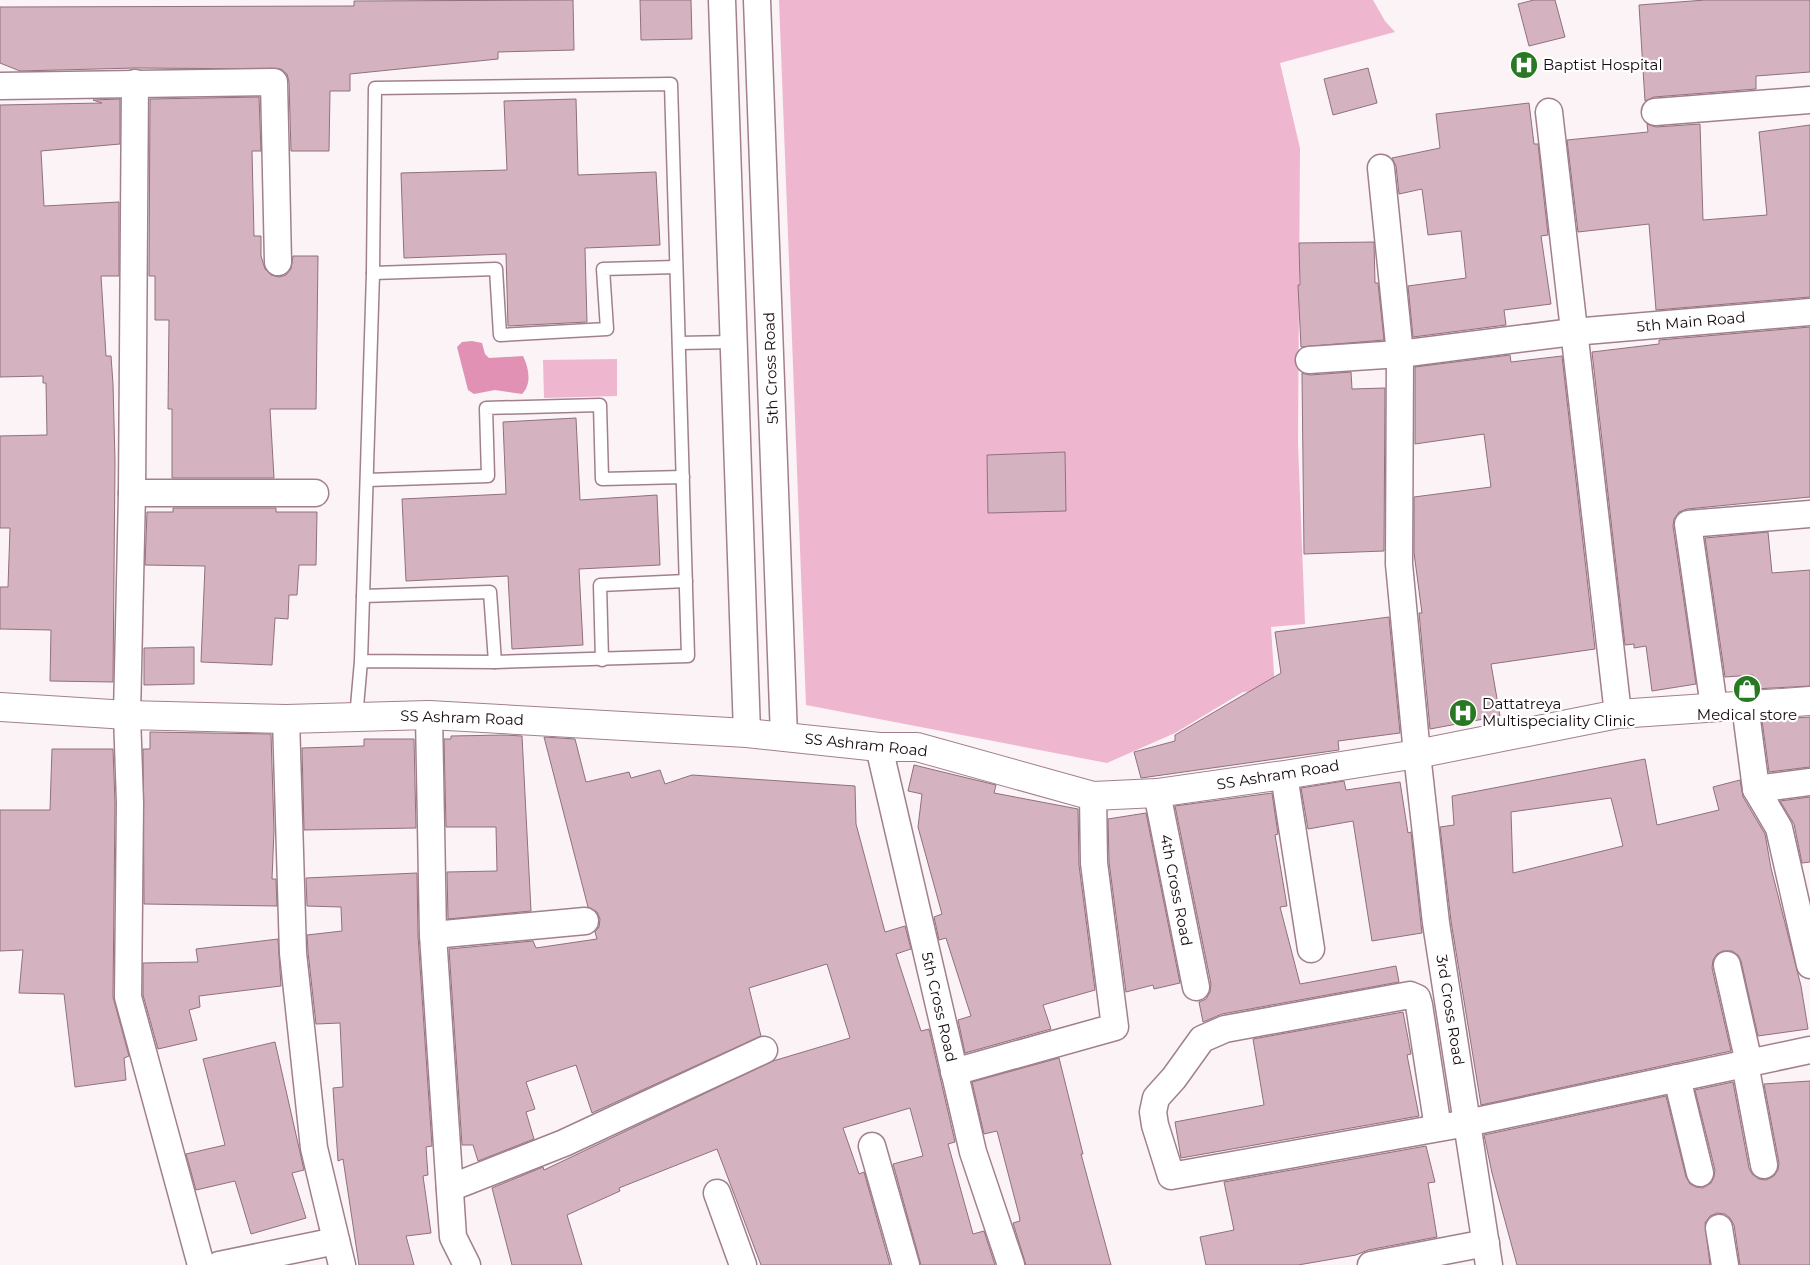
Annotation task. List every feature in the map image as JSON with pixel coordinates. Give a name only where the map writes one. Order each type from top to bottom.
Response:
[{"type":"street","points":[[722,0],[747,733]]},
{"type":"street","name":"5th Cross Road","points":[[757,0],[784,737]]},
{"type":"street","points":[[0,86],[274,82],[278,262]]},
{"type":"street","points":[[135,83],[132,493],[127,715],[130,803],[128,997],[201,1265]]},
{"type":"street","points":[[1655,112],[1810,100]]},
{"type":"street","points":[[1549,112],[1618,714]]},
{"type":"street","name":"3rd Cross Road","points":[[1381,168],[1400,354],[1399,564],[1417,754],[1436,923],[1488,1254]]},
{"type":"street","name":"5th Main Road","points":[[1309,360],[1400,354],[1573,332],[1810,312]]},
{"type":"street","points":[[734,342],[770,339]]},
{"type":"street","points":[[132,493],[315,493]]},
{"type":"street","points":[[1714,708],[1688,524],[1810,514]]},
{"type":"street","name":"SS Ashram Road","points":[[0,707],[127,715],[286,719],[429,715],[747,733],[879,747],[916,747],[1094,796],[1156,794],[1284,775],[1417,754],[1618,714],[1810,701]]},
{"type":"street","points":[[1745,705],[1756,789],[1779,828],[1810,965]]},
{"type":"street","points":[[429,715],[433,935],[453,1238],[467,1265]]},
{"type":"street","points":[[219,1265],[339,1253],[314,1148],[293,953],[286,719]]},
{"type":"street","name":"5th Cross Road","points":[[879,747],[973,1152],[1011,1265]]},
{"type":"street","points":[[1284,775],[1311,949]]},
{"type":"street","points":[[1756,789],[1810,782]]},
{"type":"street","name":"4th Cross Road","points":[[1156,794],[1196,987]]},
{"type":"street","points":[[954,1072],[1115,1026],[1094,863],[1094,796]]},
{"type":"street","points":[[433,935],[585,921]]},
{"type":"street","points":[[1727,965],[1747,1064],[1764,1165]]},
{"type":"street","points":[[1438,1128],[1419,1005],[1417,998],[1410,995],[1226,1029],[1212,1034],[1202,1039],[1174,1078],[1156,1098],[1153,1112],[1160,1146],[1171,1176],[1467,1123],[1810,1050]]},
{"type":"street","points":[[450,1188],[564,1143],[764,1050]]},
{"type":"street","points":[[1677,1078],[1700,1173]]},
{"type":"street","points":[[872,1146],[906,1265]]},
{"type":"street","points":[[717,1193],[743,1265]]},
{"type":"street","points":[[1719,1228],[1725,1265]]},
{"type":"street","points":[[1371,1265],[1488,1254]]},
{"type":"lane","points":[[356,718],[361,661],[374,273],[375,88],[671,84],[688,656],[495,662],[361,661]]},
{"type":"lane","points":[[374,273],[496,269],[500,335],[607,329],[603,268],[676,267]]},
{"type":"lane","points":[[679,343],[734,342]]},
{"type":"lane","points":[[367,480],[488,476],[486,408],[600,405],[602,479],[683,476]]},
{"type":"lane","points":[[602,660],[600,585],[686,581]]},
{"type":"lane","points":[[363,596],[490,592],[495,662]]},
{"type":"shaded area","points":[[779,0],[1373,0],[1385,21],[1395,32],[1280,63],[1300,148],[1298,443],[1305,624],[1271,627],[1275,690],[1243,692],[1175,733],[1107,763],[806,705]]},
{"type":"shaded area","points":[[462,342],[482,343],[485,354],[489,358],[523,356],[527,366],[528,381],[522,394],[495,390],[474,394],[468,390],[457,347]]},
{"type":"shaded area","points":[[617,359],[617,396],[544,398],[543,360]]},
{"type":"building","points":[[573,0],[574,50],[498,52],[498,59],[350,74],[350,91],[330,91],[329,151],[291,151],[289,82],[287,74],[281,69],[135,68],[20,71],[0,63],[0,7],[354,6],[354,1]]},
{"type":"building","points":[[640,0],[691,0],[692,39],[641,40]]},
{"type":"building","points":[[1534,0],[1555,0],[1565,37],[1529,46],[1518,4]]},
{"type":"building","points":[[1705,0],[1810,0],[1810,72],[1756,76],[1756,89],[1654,97],[1645,101],[1639,5]]},
{"type":"building","points":[[1368,68],[1377,103],[1333,115],[1324,79]]},
{"type":"building","points":[[259,97],[261,151],[252,151],[254,236],[261,236],[261,256],[265,269],[271,275],[279,277],[286,275],[291,269],[293,256],[318,256],[316,409],[270,409],[274,478],[172,478],[172,409],[168,409],[169,320],[155,320],[155,276],[149,276],[150,99]]},
{"type":"building","points":[[120,99],[120,144],[41,151],[44,206],[119,202],[119,276],[101,276],[106,356],[111,356],[113,384],[115,461],[113,682],[50,681],[51,630],[0,629],[0,587],[8,587],[10,528],[0,528],[0,436],[47,435],[46,383],[43,383],[43,376],[0,377],[0,105],[102,103],[93,100]]},
{"type":"building","points":[[576,99],[578,175],[656,172],[660,245],[585,248],[587,322],[508,326],[506,254],[404,258],[401,173],[507,170],[504,101]]},
{"type":"building","points":[[1529,103],[1534,144],[1538,144],[1548,235],[1541,236],[1551,304],[1504,310],[1506,325],[1413,337],[1408,286],[1466,278],[1461,231],[1428,235],[1422,189],[1399,194],[1396,166],[1392,158],[1440,148],[1436,114]]},
{"type":"building","points":[[1647,124],[1656,127],[1700,124],[1703,220],[1767,215],[1759,132],[1810,125],[1810,297],[1656,310],[1649,224],[1578,232],[1567,140],[1648,132]]},
{"type":"building","points":[[1374,242],[1375,283],[1378,283],[1384,340],[1301,347],[1298,285],[1300,285],[1299,243]]},
{"type":"building","points":[[1810,327],[1810,497],[1687,509],[1679,512],[1674,519],[1673,526],[1696,684],[1652,691],[1646,646],[1634,648],[1634,644],[1625,645],[1592,352],[1659,344],[1659,340]]},
{"type":"building","points":[[1510,355],[1511,362],[1562,356],[1595,649],[1491,664],[1500,716],[1430,729],[1419,613],[1422,613],[1414,553],[1414,497],[1491,487],[1484,434],[1415,444],[1415,367]]},
{"type":"building","points":[[1351,372],[1352,389],[1385,388],[1384,551],[1304,554],[1302,373],[1310,375]]},
{"type":"building","points":[[576,418],[580,500],[657,495],[660,565],[579,569],[583,645],[512,649],[508,576],[406,581],[402,499],[506,494],[503,422]]},
{"type":"building","points":[[1065,452],[1066,511],[988,513],[987,455]]},
{"type":"building","points":[[173,508],[276,508],[276,512],[317,512],[316,565],[299,565],[297,595],[289,595],[288,619],[275,618],[272,665],[201,662],[205,566],[145,565],[147,512],[173,512]]},
{"type":"building","points":[[1768,532],[1772,573],[1810,570],[1810,686],[1754,689],[1753,675],[1725,677],[1705,538]]},
{"type":"building","points":[[1389,617],[1400,733],[1338,741],[1339,750],[1141,778],[1134,752],[1175,741],[1175,735],[1281,673],[1275,632]]},
{"type":"building","points":[[194,647],[194,684],[144,685],[144,648]]},
{"type":"building","points":[[1810,717],[1810,767],[1769,772],[1762,720]]},
{"type":"building","points":[[150,732],[271,734],[274,830],[272,879],[276,879],[277,906],[144,904],[143,749],[150,749]]},
{"type":"building","points":[[451,736],[522,736],[531,911],[448,919],[447,872],[497,871],[496,827],[446,827],[444,739],[451,739]]},
{"type":"building","points":[[544,737],[575,739],[586,782],[629,772],[631,778],[660,770],[665,784],[692,775],[855,786],[856,824],[885,932],[905,926],[911,949],[896,954],[921,1031],[929,1029],[955,1142],[948,1144],[973,1234],[984,1231],[995,1265],[921,1265],[893,1164],[923,1156],[910,1108],[843,1128],[859,1174],[864,1172],[890,1265],[761,1265],[717,1149],[619,1188],[620,1191],[567,1215],[582,1265],[512,1265],[492,1188],[543,1167],[544,1170],[773,1061],[850,1038],[827,964],[749,988],[761,1036],[592,1113],[576,1065],[526,1082],[535,1109],[526,1112],[534,1139],[478,1161],[473,1145],[462,1145],[449,949],[533,941],[536,948],[597,939],[595,932],[599,927],[600,919],[597,912],[588,907]]},
{"type":"building","points":[[364,739],[414,739],[416,828],[304,830],[302,748],[364,746]]},
{"type":"building","points":[[52,749],[113,749],[115,803],[113,997],[129,1056],[124,1058],[126,1080],[75,1087],[64,994],[19,993],[23,950],[0,951],[0,810],[50,810]]},
{"type":"building","points":[[1645,759],[1657,825],[1719,810],[1713,787],[1740,780],[1743,797],[1765,834],[1771,868],[1801,986],[1808,1029],[1758,1036],[1741,961],[1738,955],[1732,951],[1723,951],[1717,954],[1713,960],[1712,968],[1731,1051],[1481,1105],[1451,921],[1440,827],[1454,825],[1452,796]],"holes":[[[1611,798],[1623,846],[1513,873],[1511,812]]]},
{"type":"building","points":[[914,765],[996,785],[994,793],[1078,809],[1079,865],[1095,990],[1043,1005],[1051,1029],[965,1053],[958,1020],[971,1016],[946,938],[939,940],[934,917],[942,914],[918,827],[922,794],[908,791]]},
{"type":"building","points":[[1344,781],[1346,790],[1400,782],[1408,833],[1411,832],[1422,933],[1372,941],[1353,821],[1308,829],[1301,788]]},
{"type":"building","points":[[1272,793],[1278,834],[1275,835],[1287,906],[1280,907],[1300,984],[1396,966],[1399,982],[1222,1014],[1203,1022],[1199,1002],[1206,999],[1210,992],[1211,984],[1175,806]]},
{"type":"building","points":[[1810,797],[1810,862],[1802,863],[1794,824],[1780,801]]},
{"type":"building","points":[[1146,813],[1180,983],[1154,989],[1153,985],[1126,992],[1109,862],[1108,819]]},
{"type":"building","points":[[417,873],[418,936],[432,1146],[426,1147],[428,1175],[423,1176],[431,1233],[406,1236],[414,1265],[359,1265],[343,1159],[338,1161],[333,1088],[343,1087],[340,1023],[316,1024],[307,935],[342,931],[341,907],[307,906],[306,878]]},
{"type":"building","points":[[278,939],[281,986],[199,996],[200,1007],[189,1010],[197,1040],[158,1049],[143,995],[143,963],[198,962],[196,949]]},
{"type":"building","points":[[1403,1012],[1411,1054],[1407,1055],[1419,1116],[1181,1158],[1175,1122],[1264,1105],[1253,1039]]},
{"type":"building","points":[[275,1042],[304,1170],[292,1173],[306,1218],[251,1234],[235,1181],[196,1190],[186,1154],[225,1145],[203,1059]]},
{"type":"building","points":[[1059,1058],[1083,1154],[1081,1154],[1111,1265],[1026,1265],[1013,1223],[1020,1221],[1019,1215],[997,1131],[984,1134],[972,1082]]},
{"type":"building","points":[[1810,1081],[1810,1265],[1740,1265],[1734,1225],[1725,1214],[1717,1213],[1710,1216],[1705,1223],[1710,1265],[1517,1265],[1492,1173],[1484,1135],[1666,1096],[1686,1177],[1690,1184],[1703,1188],[1711,1183],[1715,1170],[1695,1090],[1733,1082],[1749,1168],[1752,1174],[1759,1179],[1766,1180],[1774,1176],[1778,1170],[1779,1163],[1764,1084]]},
{"type":"building","points":[[1426,1146],[1435,1182],[1428,1183],[1437,1237],[1368,1250],[1356,1255],[1298,1265],[1206,1265],[1200,1237],[1234,1230],[1224,1182]]},
{"type":"place","name":"Baptist Hospital","points":[[1524,65]]},
{"type":"place","name":"Medical store","points":[[1747,689]]},
{"type":"place","name":"Dattatreya Multispeciality Clinic","points":[[1463,713]]}]
